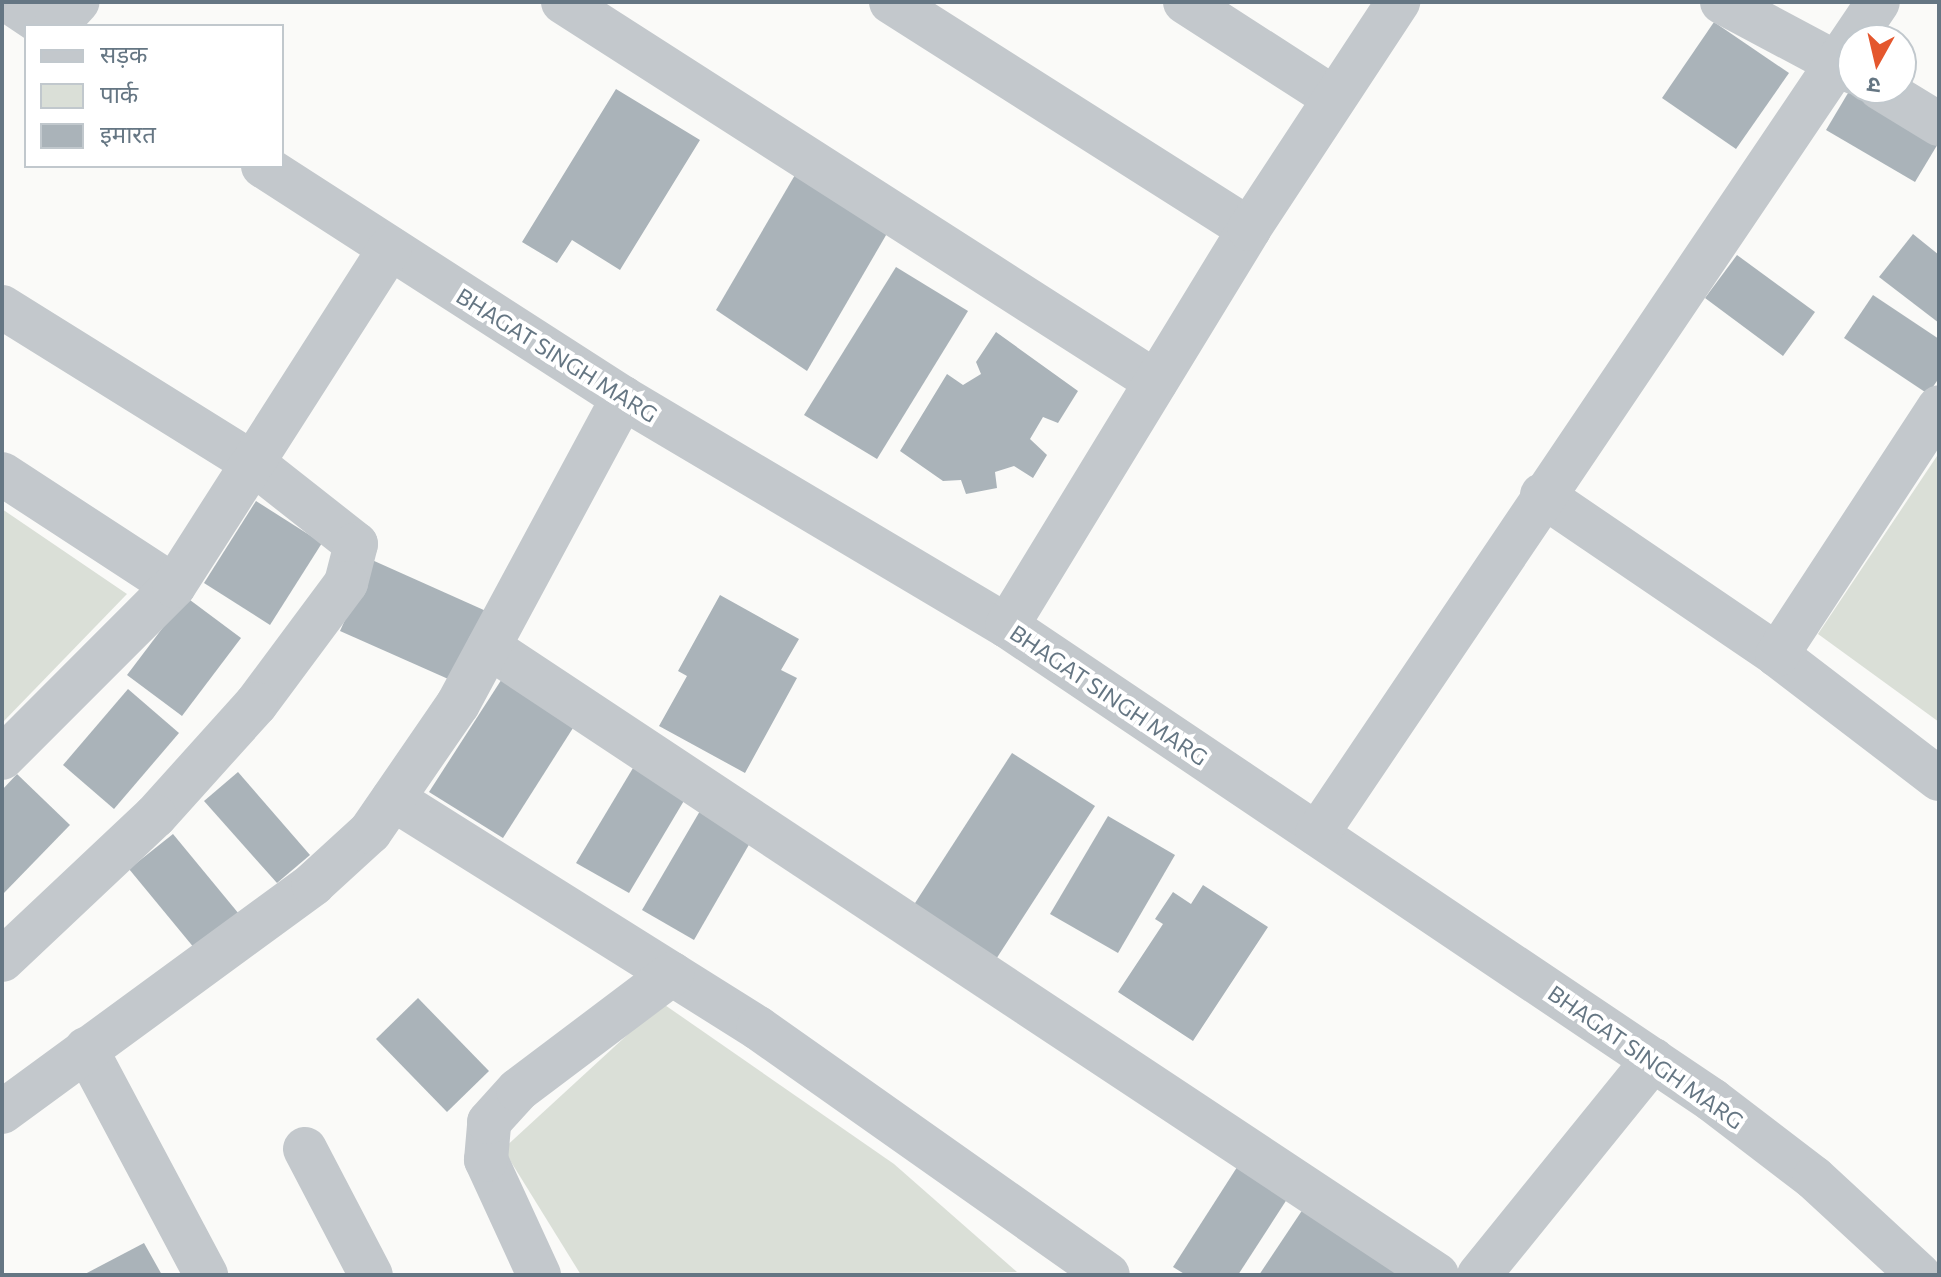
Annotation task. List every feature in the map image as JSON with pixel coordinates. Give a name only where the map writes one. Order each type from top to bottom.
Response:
[{"type":"street","points":[[10,2],[43,24]]},
{"type":"street","points":[[57,24],[77,2]]},
{"type":"street","points":[[563,2],[1156,382]]},
{"type":"street","points":[[891,2],[1249,229]]},
{"type":"street","points":[[1007,626],[1249,229],[1398,2]]},
{"type":"street","points":[[1722,2],[1837,63]]},
{"type":"street","points":[[1867,24],[1878,2]]},
{"type":"street","points":[[1200,6],[1334,98]]},
{"type":"street","points":[[1317,834],[1542,495],[1837,78]]},
{"type":"street","points":[[1906,104],[1939,124]]},
{"type":"street","name":"BHAGAT SINGH MARG","points":[[266,168],[623,398],[1007,626],[1653,1060],[1814,1178],[1919,1275]]},
{"type":"street","points":[[2,758],[174,586],[390,248]]},
{"type":"street","points":[[2,307],[253,463],[346,529],[356,544],[346,583],[207,760],[2,960]]},
{"type":"street","points":[[2,1112],[313,884],[370,832],[489,647],[623,398]]},
{"type":"street","points":[[1777,655],[1939,407]]},
{"type":"street","points":[[2,474],[174,586]]},
{"type":"street","points":[[1542,495],[1777,655],[1939,779]]},
{"type":"street","points":[[489,647],[1437,1275]]},
{"type":"street","points":[[393,799],[672,974],[1086,1270]]},
{"type":"street","points":[[539,1275],[486,1160],[489,1122],[518,1090],[672,974]]},
{"type":"street","points":[[86,1049],[206,1275]]},
{"type":"street","points":[[1479,1275],[1653,1060]]},
{"type":"street","points":[[305,1149],[371,1275]]},
{"type":"green space","points":[[1939,453],[1939,722],[1818,634]]},
{"type":"green space","points":[[2,509],[127,594],[2,723]]},
{"type":"green space","points":[[662,1003],[894,1164],[1017,1272],[581,1275],[503,1149]]},
{"type":"building","points":[[1714,22],[1789,73],[1736,149],[1662,98]]},
{"type":"building","points":[[616,89],[700,140],[620,270],[572,240],[557,263],[522,242]]},
{"type":"building","points":[[1841,104],[1877,104],[1939,142],[1915,182],[1826,130]]},
{"type":"building","points":[[802,163],[896,218],[807,371],[716,310]]},
{"type":"building","points":[[1913,234],[1939,255],[1939,323],[1879,277]]},
{"type":"building","points":[[1737,255],[1815,312],[1783,356],[1705,298]]},
{"type":"building","points":[[896,267],[968,311],[877,459],[804,415]]},
{"type":"building","points":[[1873,295],[1939,339],[1939,378],[1928,394],[1844,338]]},
{"type":"building","points":[[996,332],[1078,391],[1058,423],[1043,417],[1030,439],[1047,455],[1033,478],[1014,466],[995,472],[997,488],[966,494],[961,480],[943,481],[900,451],[947,374],[963,385],[981,374],[976,362]]},
{"type":"building","points":[[256,501],[322,543],[270,625],[204,583]]},
{"type":"building","points":[[372,560],[486,611],[455,682],[340,631]]},
{"type":"building","points":[[720,595],[799,639],[781,670],[797,678],[745,773],[659,726],[687,676],[678,671]]},
{"type":"building","points":[[186,597],[241,638],[182,716],[127,675]]},
{"type":"building","points":[[507,671],[580,717],[503,838],[429,792]]},
{"type":"building","points":[[128,689],[179,733],[114,809],[63,765]]},
{"type":"building","points":[[1012,753],[1095,806],[989,970],[906,917]]},
{"type":"building","points":[[633,768],[685,799],[629,893],[576,863]]},
{"type":"building","points":[[238,772],[310,855],[277,883],[204,801]]},
{"type":"building","points":[[17,774],[70,825],[2,895],[2,790]]},
{"type":"building","points":[[707,799],[758,829],[694,940],[642,910]]},
{"type":"building","points":[[1108,816],[1175,855],[1118,953],[1050,914]]},
{"type":"building","points":[[173,834],[239,914],[195,949],[129,869]]},
{"type":"building","points":[[1203,885],[1268,927],[1193,1041],[1118,992],[1163,924],[1155,919],[1173,892],[1191,904]]},
{"type":"building","points":[[418,998],[489,1071],[447,1112],[376,1039]]},
{"type":"building","points":[[1241,1161],[1291,1193],[1238,1275],[1186,1275],[1173,1267]]},
{"type":"building","points":[[1311,1197],[1428,1275],[1259,1275]]},
{"type":"building","points":[[144,1243],[162,1275],[83,1275]]}]
